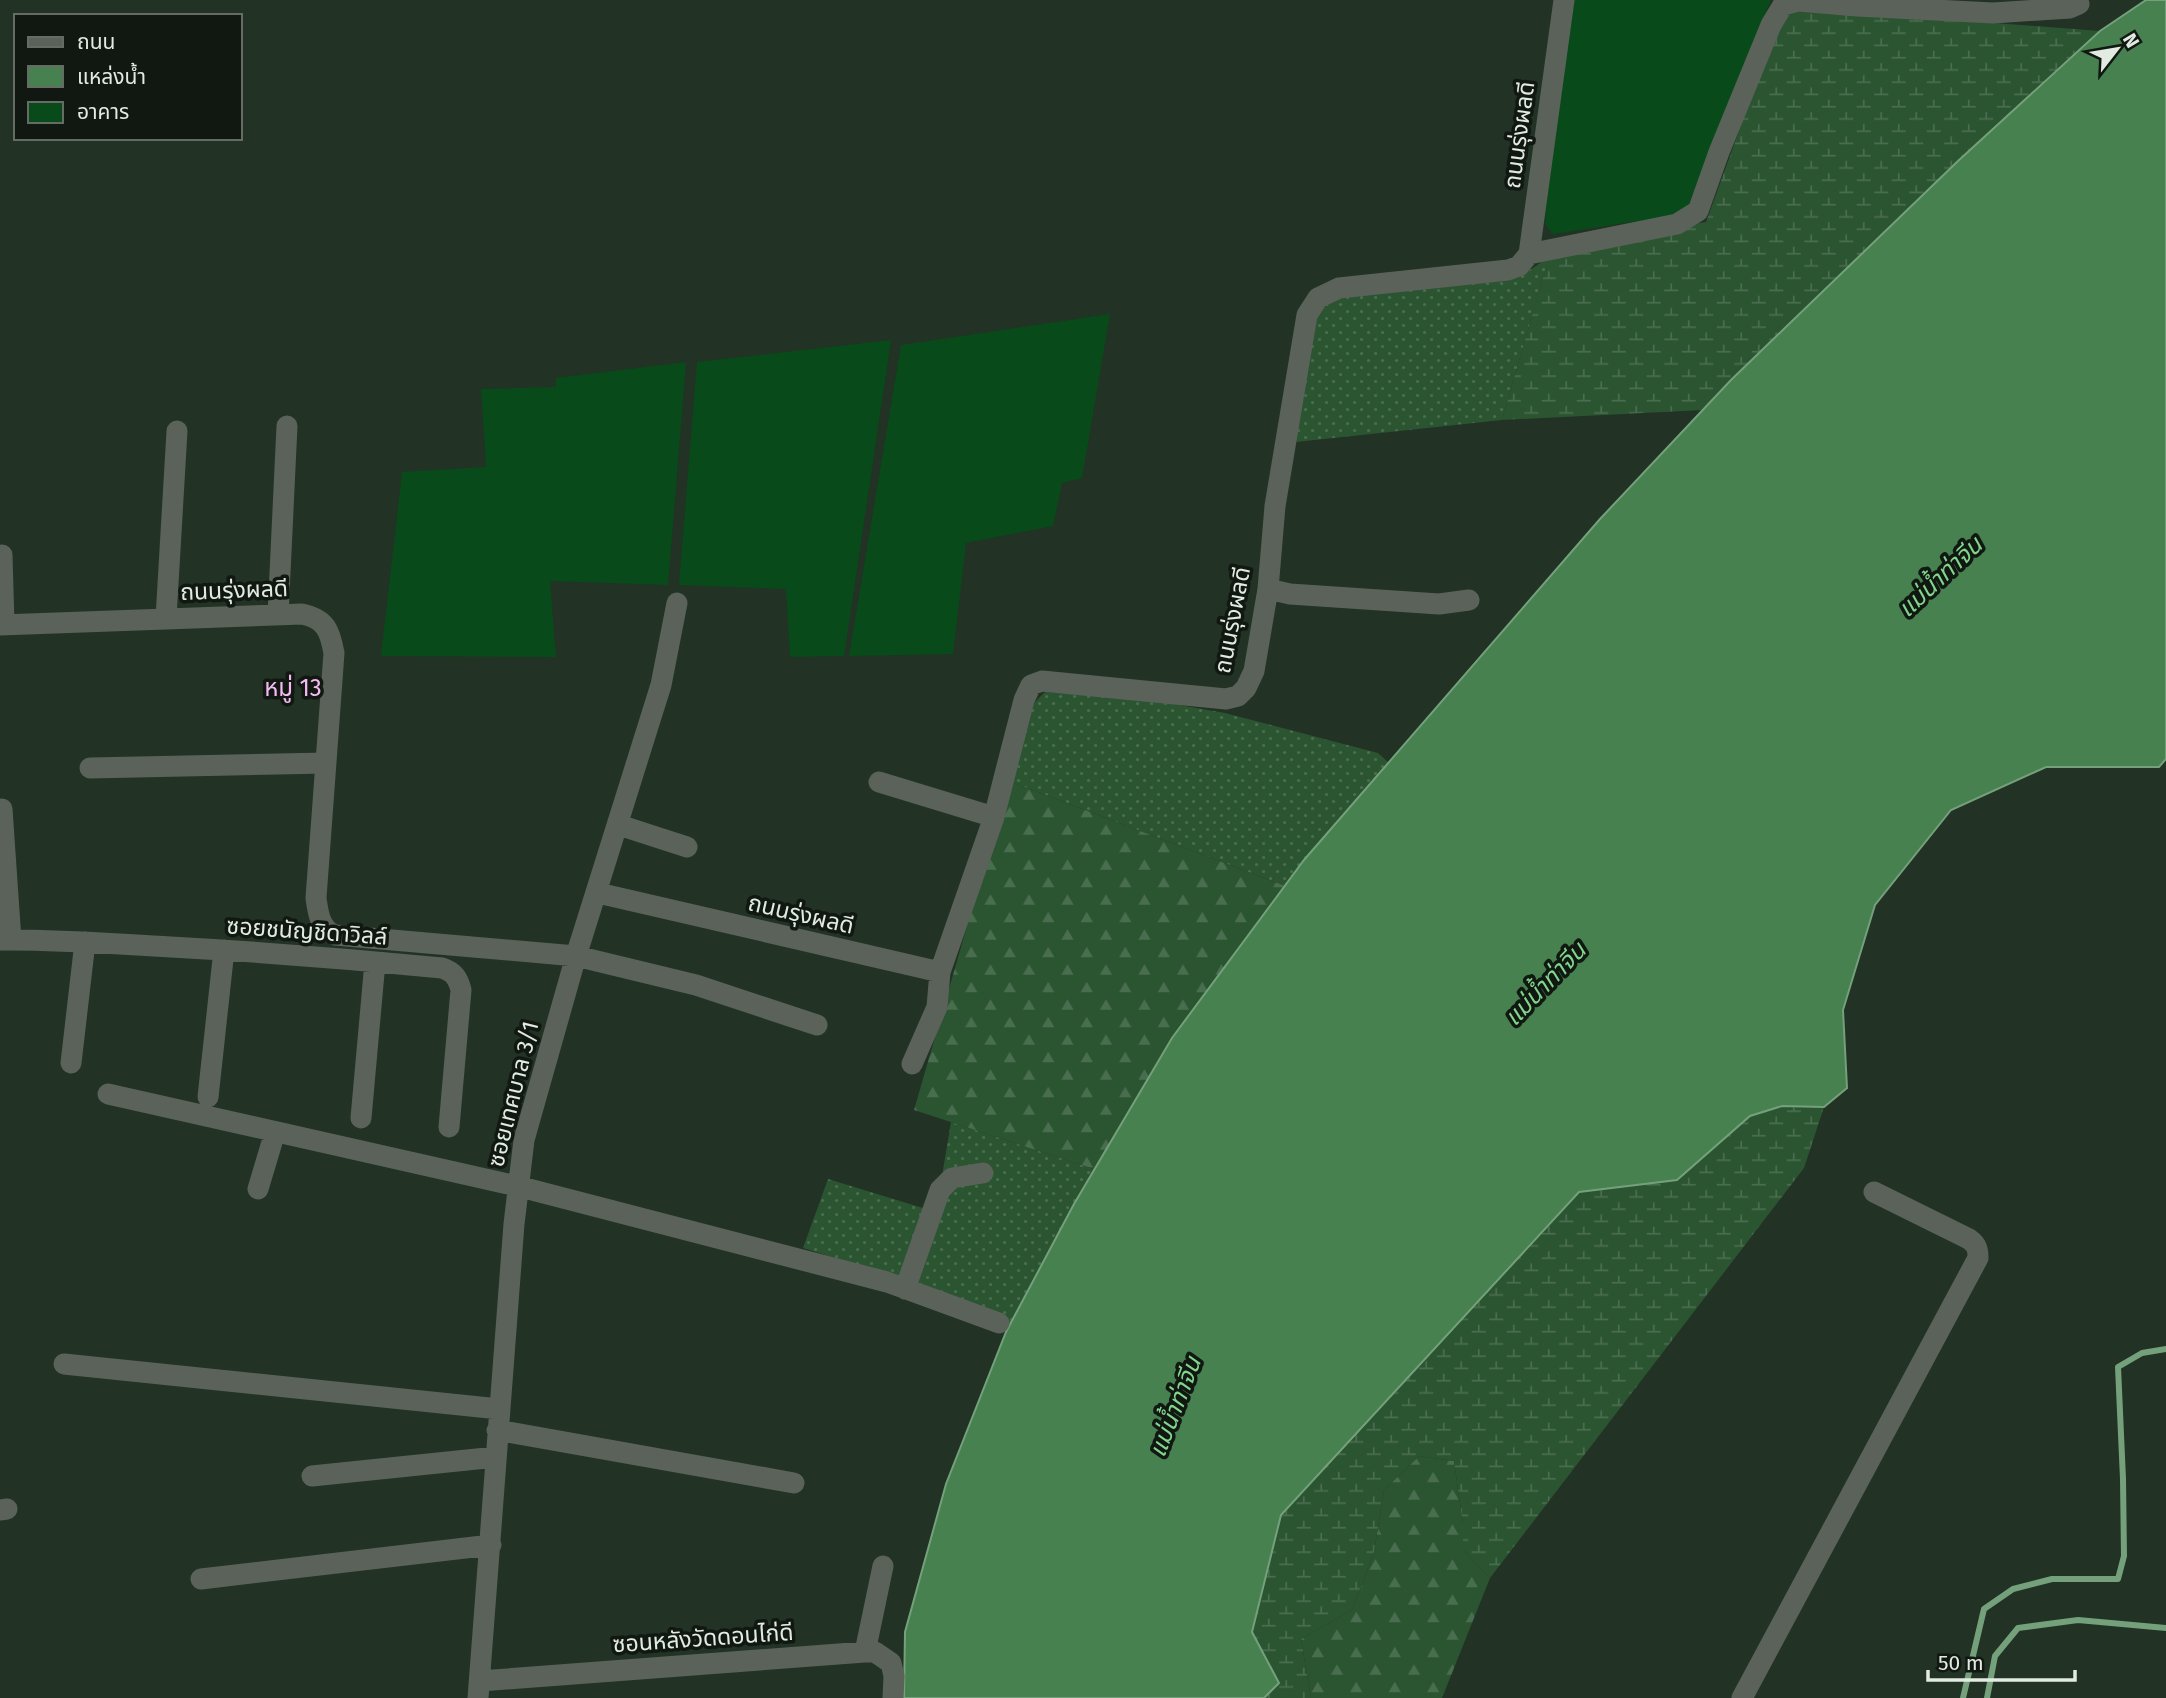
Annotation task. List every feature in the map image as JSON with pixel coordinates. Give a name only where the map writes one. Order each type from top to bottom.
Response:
[{"type":"street","name":"ถนนรุ่งผลดี","points":[[598,893],[940,972],[994,817],[1024,700],[1031,685],[1042,681],[1233,698],[1246,688],[1252,678],[1268,589],[1275,506],[1307,315],[1318,298],[1339,288],[1508,270],[1519,265],[1528,254],[1564,0]]},
{"type":"street","points":[[1528,254],[1677,224],[1698,211],[1770,25],[1783,5],[1798,1],[1993,13],[2070,8],[2079,4]]},
{"type":"street","points":[[278,615],[287,426]]},
{"type":"street","points":[[166,618],[177,431]]},
{"type":"street","points":[[2,555],[2,625]]},
{"type":"street","points":[[1268,589],[1290,594],[1439,604],[1469,600]]},
{"type":"street","name":"ซอยเทศบาล 3/1","points":[[479,1689],[517,1186],[524,1140],[576,956],[662,685],[677,603]]},
{"type":"street","name":"ถนนรุ่งผลดี","points":[[2,625],[302,614],[315,617],[331,636],[334,653],[316,898],[319,919],[329,933],[576,956],[696,985],[817,1025]]},
{"type":"street","points":[[90,768],[326,763]]},
{"type":"street","points":[[879,782],[994,817]]},
{"type":"street","points":[[2,809],[5,940]]},
{"type":"street","points":[[619,825],[687,847]]},
{"type":"street","name":"ซอยชนัญชิดาวิลล์","points":[[5,940],[224,950],[442,968],[459,981],[461,990],[449,1128]]},
{"type":"street","points":[[71,1063],[85,942]]},
{"type":"street","points":[[208,1097],[224,950]]},
{"type":"street","points":[[361,1118],[374,962]]},
{"type":"street","points":[[912,1064],[937,1007],[940,972]]},
{"type":"street","points":[[108,1094],[517,1186],[887,1282],[999,1323]]},
{"type":"street","points":[[258,1189],[275,1132]]},
{"type":"street","points":[[905,1289],[940,1190],[951,1178],[983,1173]]},
{"type":"street","points":[[1742,1698],[1978,1258],[1975,1244],[1969,1240],[1874,1192]]},
{"type":"street","points":[[64,1364],[498,1420],[794,1483]]},
{"type":"street","points":[[312,1476],[496,1457]]},
{"type":"street","points":[[201,1579],[491,1545]]},
{"type":"street","points":[[883,1566],[865,1652],[881,1655],[891,1663],[894,1676],[893,1698]]},
{"type":"street","name":"ซอนหลังวัดดอนไก่ดี","points":[[479,1689],[865,1652]]},
{"type":"green space","points":[[1784,7],[2100,31],[1958,161],[1703,410],[1502,420],[1552,246],[1706,222]]},
{"type":"green space","points":[[1549,257],[1502,420],[1296,442],[1312,317],[1333,295],[1524,274]]},
{"type":"green space","points":[[1045,692],[1128,696],[1225,713],[1378,753],[1388,762],[1285,886],[1009,781],[1028,709]]},
{"type":"green space","points":[[1009,781],[1285,886],[1172,1038],[1094,1169],[914,1110]]},
{"type":"green space","points":[[1782,1106],[1824,1107],[1804,1168],[1490,1578],[1463,1550],[1463,1524],[1454,1461],[1419,1456],[1384,1490],[1374,1552],[1352,1610],[1301,1639],[1311,1698],[1264,1698],[1279,1683],[1252,1633],[1281,1515],[1579,1192],[1677,1180],[1750,1116]]},
{"type":"green space","points":[[951,1122],[1094,1169],[1006,1332],[928,1305],[925,1286],[803,1248],[828,1179],[936,1212]]},
{"type":"green space","points":[[1419,1456],[1454,1461],[1463,1524],[1463,1550],[1490,1578],[1442,1698],[1311,1698],[1301,1639],[1352,1610],[1374,1552],[1384,1490]]},
{"type":"water","name":"แม่น้ำท่าจีน","points":[[2146,0],[2166,0],[2166,759],[2159,767],[2046,767],[1951,810],[1875,905],[1843,1010],[1847,1088],[1824,1107],[1782,1106],[1750,1116],[1677,1180],[1579,1192],[1281,1515],[1252,1632],[1279,1683],[1264,1698],[904,1698],[905,1632],[946,1484],[1006,1332],[1074,1204],[1172,1038],[1304,860],[1600,519],[1731,380],[1958,161],[2100,31]]},
{"type":"building","points":[[1573,0],[1771,0],[1685,214],[1553,234],[1545,224]]},
{"type":"building","points":[[1110,314],[1082,478],[1062,483],[1053,526],[966,543],[953,654],[849,656],[901,345]]},
{"type":"building","points":[[891,340],[844,656],[790,657],[786,589],[679,585],[697,362]]},
{"type":"building","points":[[686,362],[668,585],[550,581],[556,657],[381,656],[402,472],[486,467],[481,389],[556,387],[556,378]]},
{"type":"waterway","points":[[1963,1698],[1984,1609],[2013,1589],[2052,1579],[2118,1579],[2124,1556],[2118,1367],[2142,1353],[2166,1349]]},
{"type":"waterway","points":[[1987,1698],[1995,1656],[2018,1628],[2078,1620],[2166,1628]]},
{"type":"district","name":"หมู่ 13","points":[[293,688]]}]
